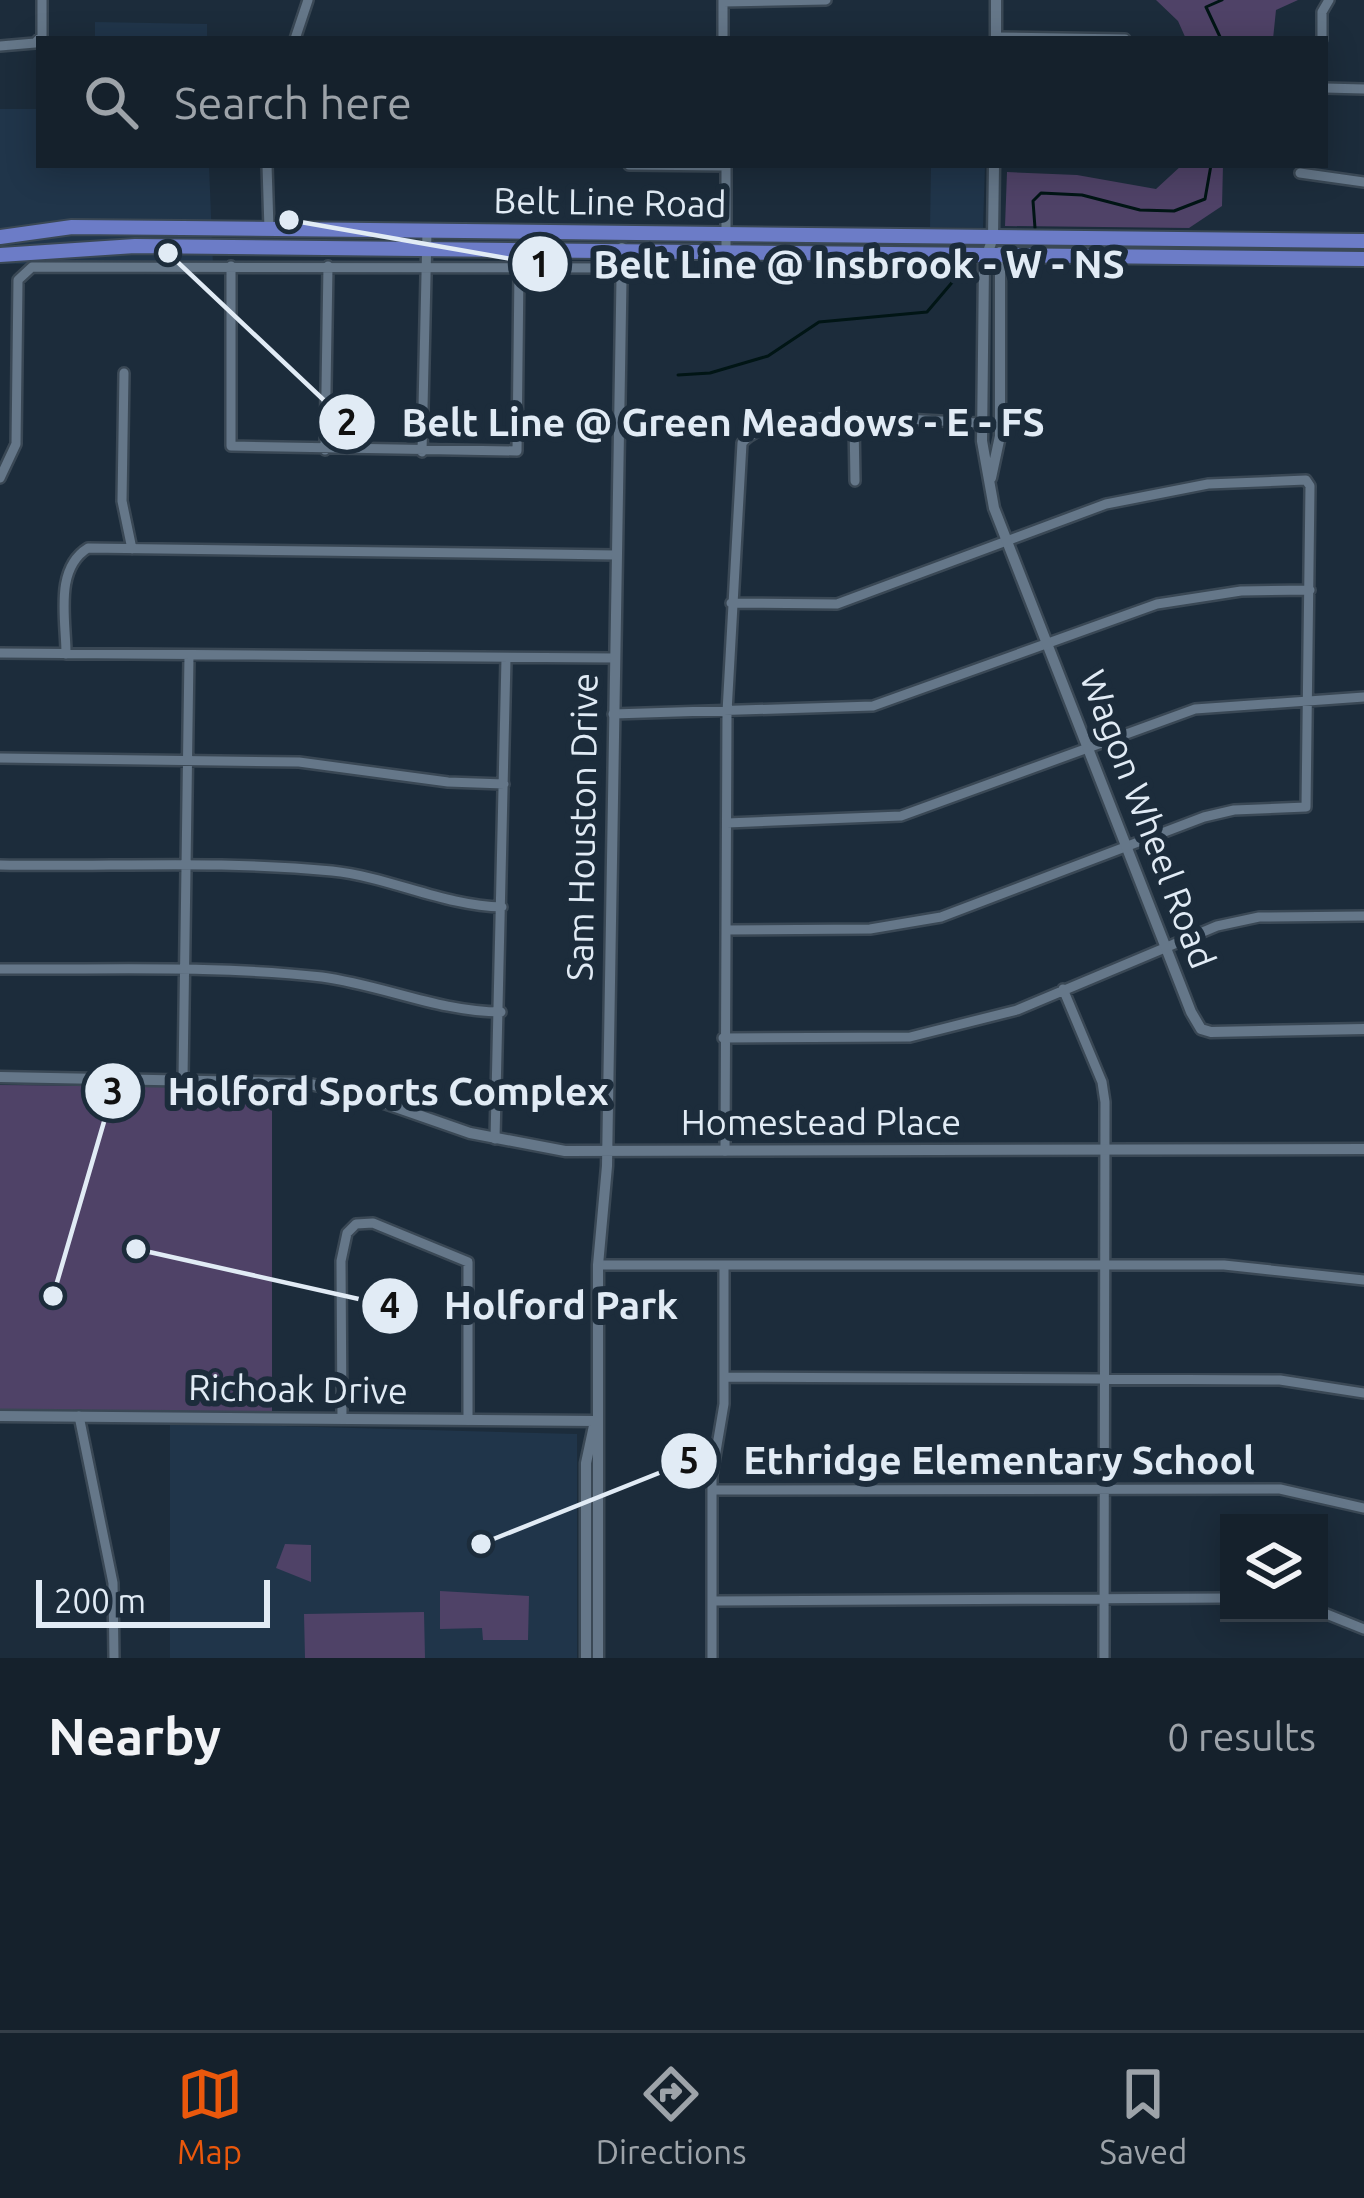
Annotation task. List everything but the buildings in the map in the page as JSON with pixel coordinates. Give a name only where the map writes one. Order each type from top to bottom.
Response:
[{"type":"main road","name":"Belt Line Road","points":[[0,237],[73,227],[268,230],[622,250],[1364,259]]},
{"type":"main road","name":"Belt Line Road","points":[[0,254],[622,232],[1364,242]]},
{"type":"main road","points":[[864,235],[864,252]]},
{"type":"main road","points":[[1264,240],[1264,258]]},
{"type":"main road","points":[[1336,241],[1336,259]]},
{"type":"street","points":[[41,0],[42,36]]},
{"type":"street","points":[[300,36],[308,0]]},
{"type":"street","points":[[723,36],[723,1],[826,0]]},
{"type":"street","points":[[996,0],[996,36]]},
{"type":"street","points":[[1322,36],[1328,1]]},
{"type":"street","points":[[0,46],[29,46],[36,41]]},
{"type":"street","points":[[1328,88],[1364,89]]},
{"type":"street","points":[[267,168],[269,247]]},
{"type":"street","points":[[726,168],[726,251]]},
{"type":"street","name":"Wagon Wheel Road","points":[[990,481],[1000,423],[1001,310],[993,254],[994,168]]},
{"type":"street","points":[[1300,173],[1320,169],[1335,182],[1364,182]]},
{"type":"street","points":[[135,228],[135,265]]},
{"type":"street","name":"Sam Houston Drive","points":[[598,1658],[598,1265],[607,1152],[622,232]]},
{"type":"street","points":[[422,452],[426,239]]},
{"type":"street","name":"Wagon Wheel Road","points":[[993,254],[983,309],[982,423],[990,481],[1006,539],[1201,1029],[1362,1031]]},
{"type":"street","points":[[0,478],[16,444],[22,272],[51,266],[135,265],[621,268]]},
{"type":"street","points":[[231,266],[231,446],[422,452],[517,451],[519,268]]},
{"type":"street","points":[[325,450],[328,266]]},
{"type":"street","points":[[983,309],[1001,310]]},
{"type":"street","points":[[124,373],[122,495],[131,549]]},
{"type":"street","points":[[725,1151],[727,712],[742,443],[748,436],[793,421],[1000,423]]},
{"type":"street","points":[[854,421],[855,481]]},
{"type":"street","points":[[726,930],[870,929],[940,917],[1126,845],[1234,810],[1306,807],[1310,486],[1306,480],[1231,482],[1153,492],[1006,539],[837,604],[731,603]]},
{"type":"street","points":[[66,654],[66,576],[71,562],[88,548],[616,555]]},
{"type":"street","points":[[613,714],[873,706],[1179,599],[1310,590]]},
{"type":"street","points":[[0,653],[615,658]]},
{"type":"street","points":[[184,1079],[189,655]]},
{"type":"street","points":[[495,1139],[506,658]]},
{"type":"street","points":[[727,823],[901,816],[1195,709],[1364,697]]},
{"type":"street","points":[[0,758],[299,761],[461,784],[504,784]]},
{"type":"street","points":[[0,865],[335,871],[502,907]]},
{"type":"street","points":[[724,1038],[910,1037],[1017,1010],[1242,920],[1364,916]]},
{"type":"street","points":[[0,968],[328,978],[470,1012],[501,1012]]},
{"type":"street","points":[[1063,989],[1102,1082],[1106,1150],[1104,1658]]},
{"type":"street","name":"Homestead Place","points":[[0,1077],[318,1085],[495,1139],[607,1152],[1364,1149]]},
{"type":"street","points":[[342,1419],[342,1249],[356,1224],[373,1222],[468,1262],[468,1420]]},
{"type":"street","points":[[598,1265],[1276,1267],[1364,1280]]},
{"type":"street","points":[[712,1658],[712,1490],[725,1377],[724,1266]]},
{"type":"street","points":[[725,1377],[1280,1380],[1364,1393]]},
{"type":"street","name":"Richoak Drive","points":[[0,1416],[596,1421]]},
{"type":"street","points":[[79,1416],[113,1583],[114,1658]]},
{"type":"street","name":"Sam Houston Drive","points":[[586,1658],[586,1463],[596,1421]]},
{"type":"street","points":[[712,1490],[1280,1489],[1364,1508]]},
{"type":"street","points":[[712,1601],[1220,1598]]},
{"type":"street","points":[[1328,1615],[1364,1629]]},
{"type":"shaded area","points":[[1156,0],[1298,0],[1276,10],[1273,36],[1185,36],[1178,21]]},
{"type":"shaded area","points":[[95,22],[207,24],[207,36],[95,36]]},
{"type":"shaded area","points":[[0,109],[36,109],[36,168],[209,168],[213,265],[0,264]]},
{"type":"shaded area","points":[[931,168],[985,168],[983,228],[930,227]]},
{"type":"shaded area","points":[[1179,168],[1223,168],[1222,206],[1189,228],[1005,226],[1007,172],[1077,175],[1156,189]]},
{"type":"shaded area","points":[[0,1085],[272,1087],[272,1414],[0,1410]]},
{"type":"shaded area","points":[[170,1423],[577,1434],[577,1658],[170,1658]]},
{"type":"shaded area","points":[[285,1544],[311,1545],[311,1582],[276,1568]]},
{"type":"shaded area","points":[[440,1591],[529,1596],[528,1640],[483,1640],[482,1628],[440,1629]]},
{"type":"shaded area","points":[[424,1612],[425,1658],[305,1658],[304,1614]]},
{"type":"waterway","points":[[1220,36],[1206,7],[1222,0]]},
{"type":"waterway","points":[[1035,228],[1033,201],[1041,193],[1174,211],[1205,199],[1210,168]]},
{"type":"waterway","points":[[678,375],[710,373],[768,356],[819,322],[927,312],[955,279],[976,278]]},
{"type":"place","name":"Belt Line @ Insbrook - W - NS","points":[[289,220]]},
{"type":"place","name":"Belt Line @ Green Meadows - E - FS","points":[[168,253]]},
{"type":"place","name":"Holford Park","points":[[136,1249]]},
{"type":"place","name":"Holford Sports Complex","points":[[53,1296]]},
{"type":"place","name":"Ethridge Elementary School","points":[[481,1544]]}]
